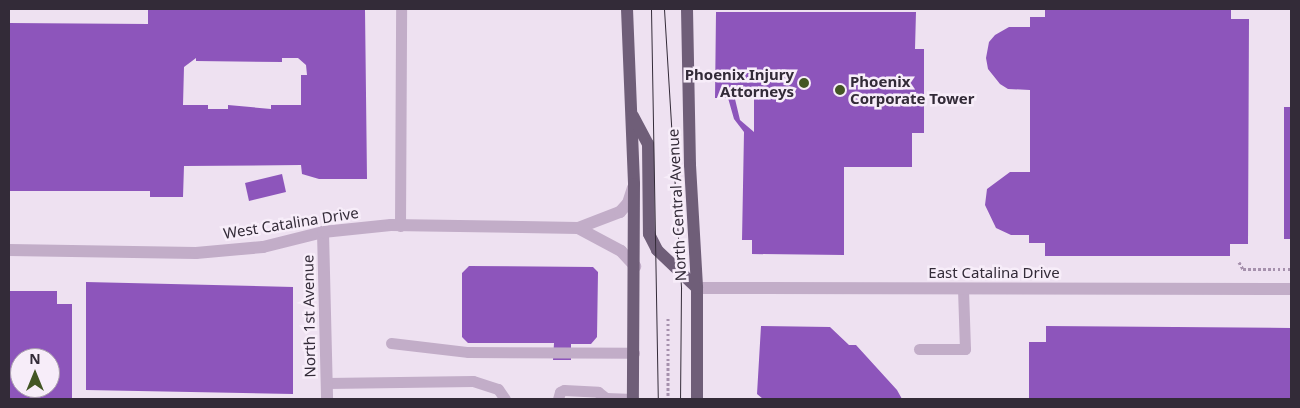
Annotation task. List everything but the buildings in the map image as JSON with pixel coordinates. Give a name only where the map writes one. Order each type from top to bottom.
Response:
[{"type":"main road","points":[[628,9],[634,184],[633,399]]},
{"type":"main road","name":"North Central Avenue","points":[[687,9],[697,288],[697,399]]},
{"type":"main road","points":[[631,114],[648,144],[649,234],[657,250],[697,288]]},
{"type":"street","name":"West Catalina Drive","points":[[9,250],[196,253],[263,247],[323,232],[400,226],[578,228],[620,212],[628,203],[634,184]]},
{"type":"street","name":"West Catalina Drive","points":[[578,228],[621,251],[635,266]]},
{"type":"street","name":"North 1st Avenue","points":[[323,232],[327,399]]},
{"type":"street","name":"East Catalina Drive","points":[[697,288],[1291,289]]},
{"type":"lane","points":[[400,226],[401,9]]},
{"type":"lane","points":[[919,349],[965,349],[963,289]]},
{"type":"lane","points":[[391,343],[468,352],[634,353]]},
{"type":"lane","points":[[327,383],[473,381],[498,389],[505,399]]},
{"type":"lane","points":[[558,399],[560,392],[564,390],[598,392],[606,398],[633,399]]},
{"type":"path","points":[[1239,262],[1243,269],[1291,269]]},
{"type":"path","points":[[668,318],[668,399]]},
{"type":"tram line","points":[[651,9],[658,399]]},
{"type":"tram line","points":[[664,9],[681,288],[680,399]]},
{"type":"place","name":"Phoenix Injury Attorneys","points":[[804,83]]},
{"type":"place","name":"Phoenix Corporate Tower","points":[[840,90]]}]
